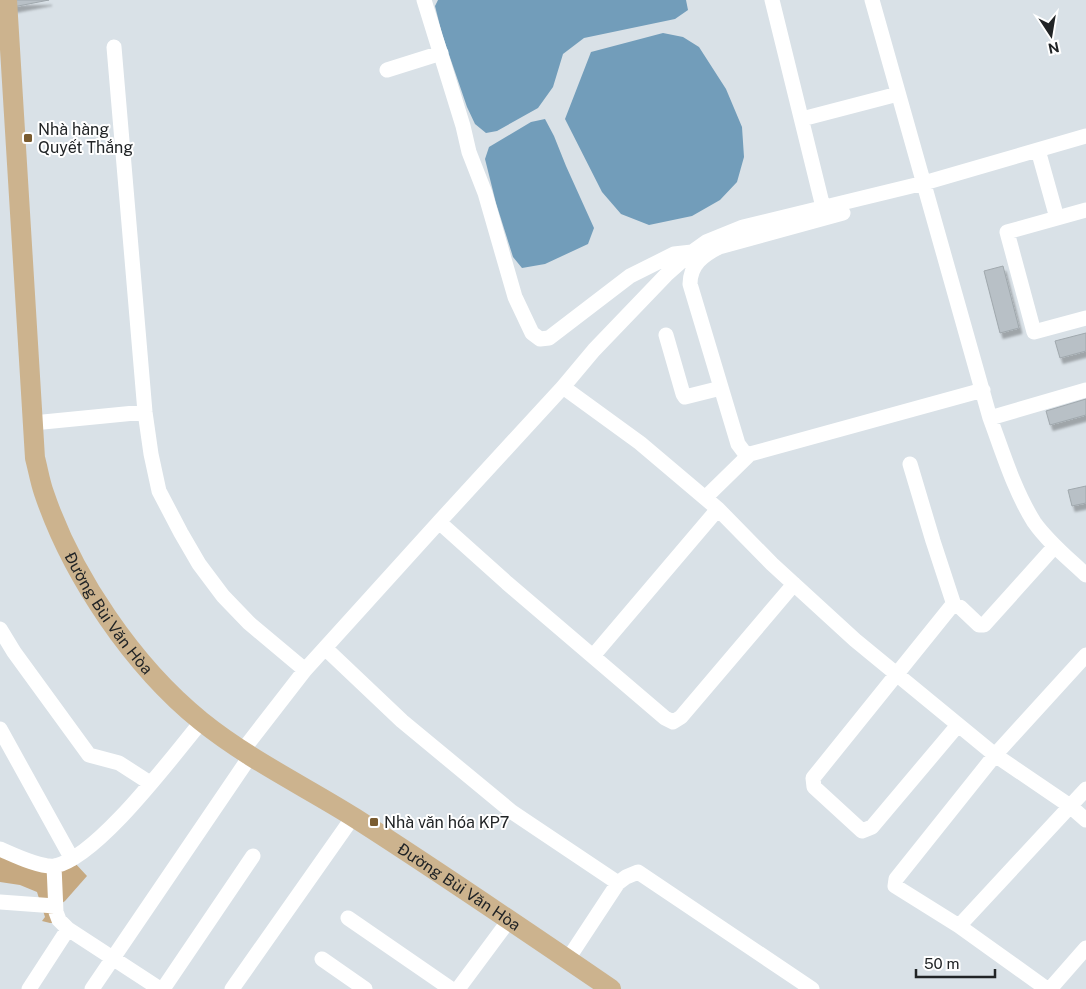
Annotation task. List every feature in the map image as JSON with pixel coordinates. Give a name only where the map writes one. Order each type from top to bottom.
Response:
[{"type":"main road","name":"Đường Bùi Văn Hòa","points":[[7,0],[35,458],[44,493],[70,554],[83,577],[136,658],[176,699],[202,722],[247,753],[353,817],[510,919],[611,989]]},
{"type":"street","points":[[424,0],[463,126],[469,152],[485,193],[515,297],[532,334],[540,338],[549,338],[630,276],[674,254],[692,252]]},
{"type":"street","points":[[772,0],[823,208]]},
{"type":"street","points":[[872,0],[990,418],[1014,484],[1035,522],[1055,546],[1086,574]]},
{"type":"street","points":[[114,48],[146,412],[151,454],[159,491],[199,564],[223,596],[249,623],[305,670]]},
{"type":"street","points":[[387,70],[441,53]]},
{"type":"street","points":[[802,119],[898,94]]},
{"type":"street","points":[[92,989],[247,753],[305,670],[563,387],[594,350],[653,288],[692,252],[706,242],[742,227],[924,183],[1086,136]]},
{"type":"street","points":[[1038,150],[1057,218]]},
{"type":"street","points":[[1086,210],[1007,232],[1034,332],[1086,318]]},
{"type":"street","points":[[750,454],[744,452],[738,444],[690,284],[691,271],[696,263],[719,247],[843,213]]},
{"type":"street","points":[[666,335],[685,396],[721,388]]},
{"type":"street","points":[[563,387],[640,443],[718,509],[772,564],[855,640],[897,675],[995,755],[1070,806],[1086,820]]},
{"type":"street","points":[[705,498],[750,454],[983,390]]},
{"type":"street","points":[[990,418],[1086,390]]},
{"type":"street","points":[[33,423],[146,412]]},
{"type":"street","points":[[910,464],[954,605]]},
{"type":"street","points":[[593,656],[718,509]]},
{"type":"street","points":[[438,522],[665,718],[673,722],[681,717],[794,584]]},
{"type":"street","points":[[954,605],[960,607],[979,625],[984,625],[1055,546]]},
{"type":"street","points":[[954,605],[813,778],[814,787],[862,831],[866,831],[872,827],[958,725]]},
{"type":"street","points":[[0,629],[14,652],[89,755],[119,763],[150,783]]},
{"type":"street","points":[[325,648],[402,721],[512,812],[618,883]]},
{"type":"street","points":[[1085,951],[1048,989],[960,926],[894,886],[896,879],[995,755],[1086,655]]},
{"type":"street","points":[[0,849],[35,863],[54,866],[72,859],[105,834],[202,722]]},
{"type":"street","points":[[0,729],[72,859]]},
{"type":"street","points":[[960,926],[1086,789]]},
{"type":"street","points":[[232,989],[353,817]]},
{"type":"street","points":[[54,866],[55,906],[59,920],[68,929],[161,989],[253,856]]},
{"type":"street","points":[[568,959],[618,883],[638,872],[812,989]]},
{"type":"street","points":[[0,902],[55,906]]},
{"type":"street","points":[[348,918],[451,989]]},
{"type":"street","points":[[458,989],[510,919]]},
{"type":"street","points":[[29,989],[68,929]]},
{"type":"street","points":[[322,959],[365,989]]},
{"type":"shaded area","points":[[0,853],[74,862],[87,876],[65,901],[52,910],[56,923],[42,921],[45,917],[37,892],[20,885],[0,882]]},
{"type":"water","points":[[438,0],[686,0],[688,10],[675,19],[584,38],[563,54],[553,87],[538,108],[497,131],[486,133],[475,124],[467,107],[442,34],[435,6]]},
{"type":"water","points":[[663,33],[683,37],[699,47],[726,89],[742,127],[744,157],[737,182],[720,200],[692,216],[649,225],[621,214],[602,192],[565,119],[591,52]]},
{"type":"water","points":[[545,119],[594,228],[588,244],[545,264],[522,268],[513,257],[496,203],[485,159],[489,147],[531,122]]},
{"type":"building","points":[[13,0],[49,0],[13,7]]},
{"type":"building","points":[[1003,266],[1019,328],[1000,333],[984,271]]},
{"type":"building","points":[[1086,333],[1086,351],[1060,358],[1055,341]]},
{"type":"building","points":[[1086,399],[1086,415],[1050,425],[1046,411]]},
{"type":"building","points":[[1086,486],[1086,503],[1072,506],[1068,490]]},
{"type":"place","name":"Nhà hàng Quyết Thắng","points":[[28,138]]},
{"type":"place","name":"Nhà văn hóa KP7","points":[[374,822]]}]
